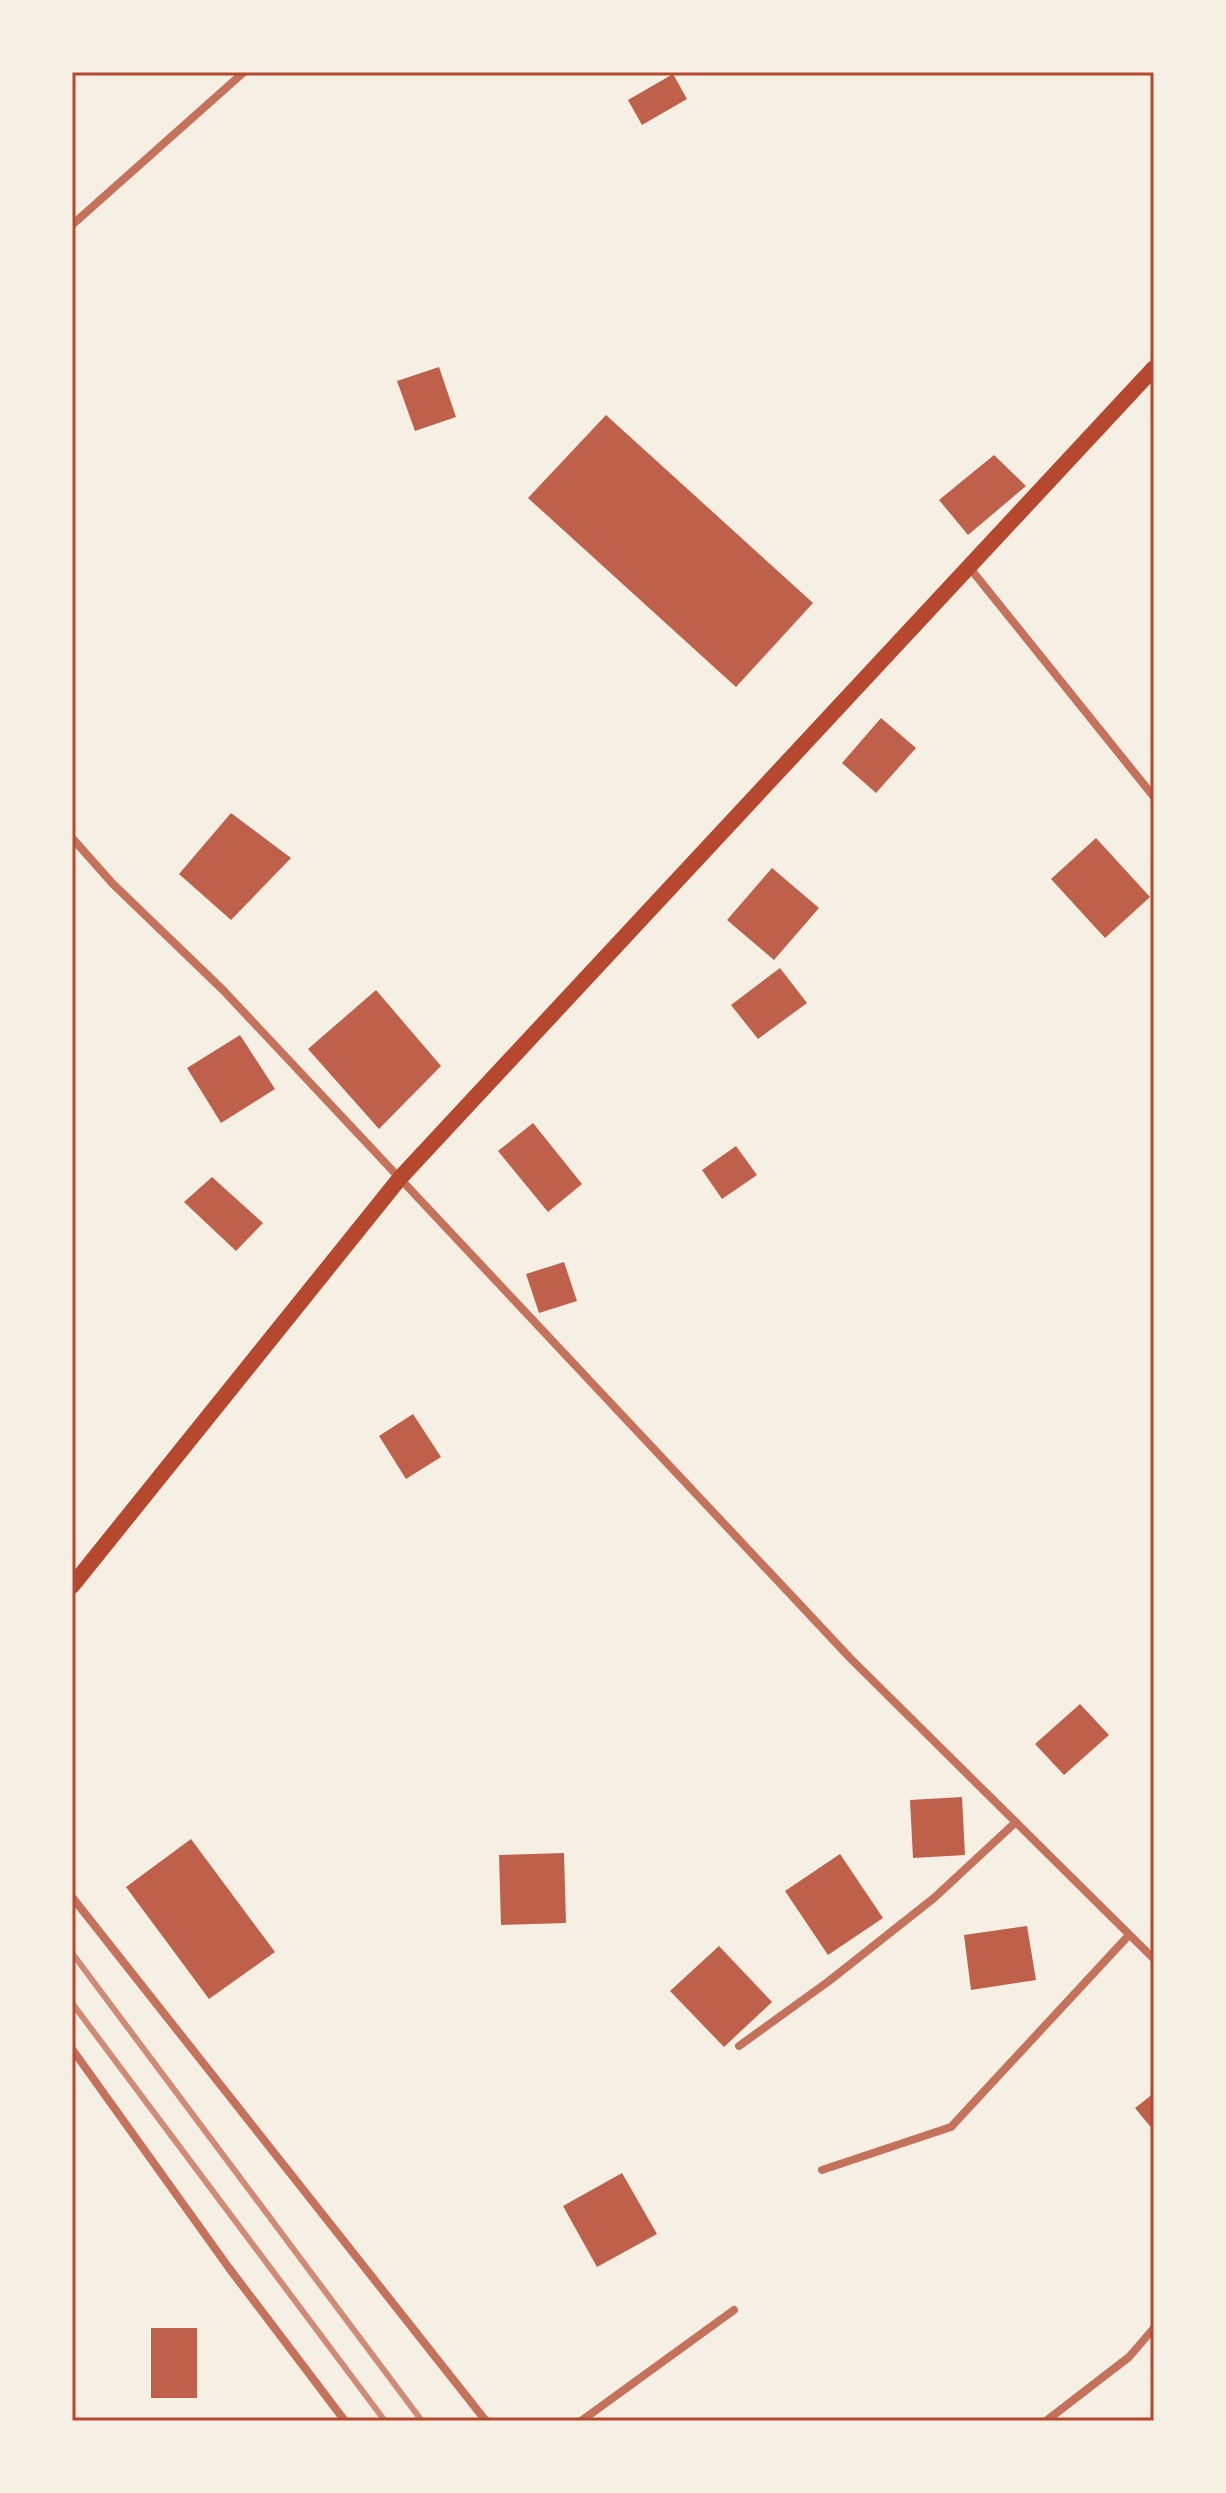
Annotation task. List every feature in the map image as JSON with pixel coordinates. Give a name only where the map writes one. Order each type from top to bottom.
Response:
[{"type":"main road","points":[[72,1586],[400,1178],[1154,368]]},
{"type":"street","points":[[72,225],[244,72]]},
{"type":"street","points":[[969,567],[1154,797]]},
{"type":"street","points":[[72,838],[113,884],[223,990],[851,1659],[1154,1959]]},
{"type":"street","points":[[739,2046],[829,1981],[934,1898],[1016,1822]]},
{"type":"street","points":[[72,1897],[486,2421]]},
{"type":"street","points":[[822,2170],[951,2127],[1129,1935]]},
{"type":"street","points":[[72,2049],[229,2268],[345,2421]]},
{"type":"street","points":[[581,2421],[734,2310]]},
{"type":"street","points":[[1046,2421],[1129,2357],[1154,2328]]},
{"type":"building","points":[[673,74],[687,99],[642,125],[628,100]]},
{"type":"building","points":[[439,367],[456,417],[415,431],[397,381]]},
{"type":"building","points":[[606,415],[813,603],[736,687],[528,498]]},
{"type":"building","points":[[994,455],[1026,486],[968,535],[939,500]]},
{"type":"building","points":[[881,718],[916,748],[876,793],[842,763]]},
{"type":"building","points":[[231,813],[291,858],[231,920],[179,874]]},
{"type":"building","points":[[1096,838],[1150,897],[1105,938],[1051,879]]},
{"type":"building","points":[[772,868],[819,908],[774,960],[727,920]]},
{"type":"building","points":[[780,968],[807,1003],[758,1039],[731,1005]]},
{"type":"building","points":[[376,990],[441,1066],[379,1129],[308,1049]]},
{"type":"building","points":[[240,1035],[275,1089],[221,1123],[187,1068]]},
{"type":"building","points":[[533,1123],[582,1184],[548,1212],[498,1151]]},
{"type":"building","points":[[736,1146],[757,1175],[722,1199],[702,1170]]},
{"type":"building","points":[[212,1177],[263,1223],[236,1251],[184,1202]]},
{"type":"building","points":[[564,1262],[577,1301],[539,1313],[526,1274]]},
{"type":"building","points":[[413,1414],[441,1457],[406,1479],[379,1436]]},
{"type":"building","points":[[1080,1704],[1109,1735],[1064,1775],[1035,1744]]},
{"type":"building","points":[[962,1797],[965,1855],[913,1858],[910,1800]]},
{"type":"building","points":[[191,1839],[275,1952],[209,1999],[126,1887]]},
{"type":"building","points":[[564,1853],[566,1923],[501,1925],[499,1855]]},
{"type":"building","points":[[840,1854],[883,1918],[828,1955],[785,1891]]},
{"type":"building","points":[[1027,1926],[1036,1980],[971,1990],[964,1935]]},
{"type":"building","points":[[719,1946],[772,2002],[724,2047],[670,1991]]},
{"type":"building","points":[[1154,2093],[1154,2131],[1135,2108]]},
{"type":"building","points":[[622,2173],[657,2234],[597,2267],[563,2206]]},
{"type":"building","points":[[151,2328],[197,2328],[197,2398],[151,2398]]},
{"type":"railway","points":[[72,1953],[422,2421]]},
{"type":"railway","points":[[72,2003],[385,2421]]}]
